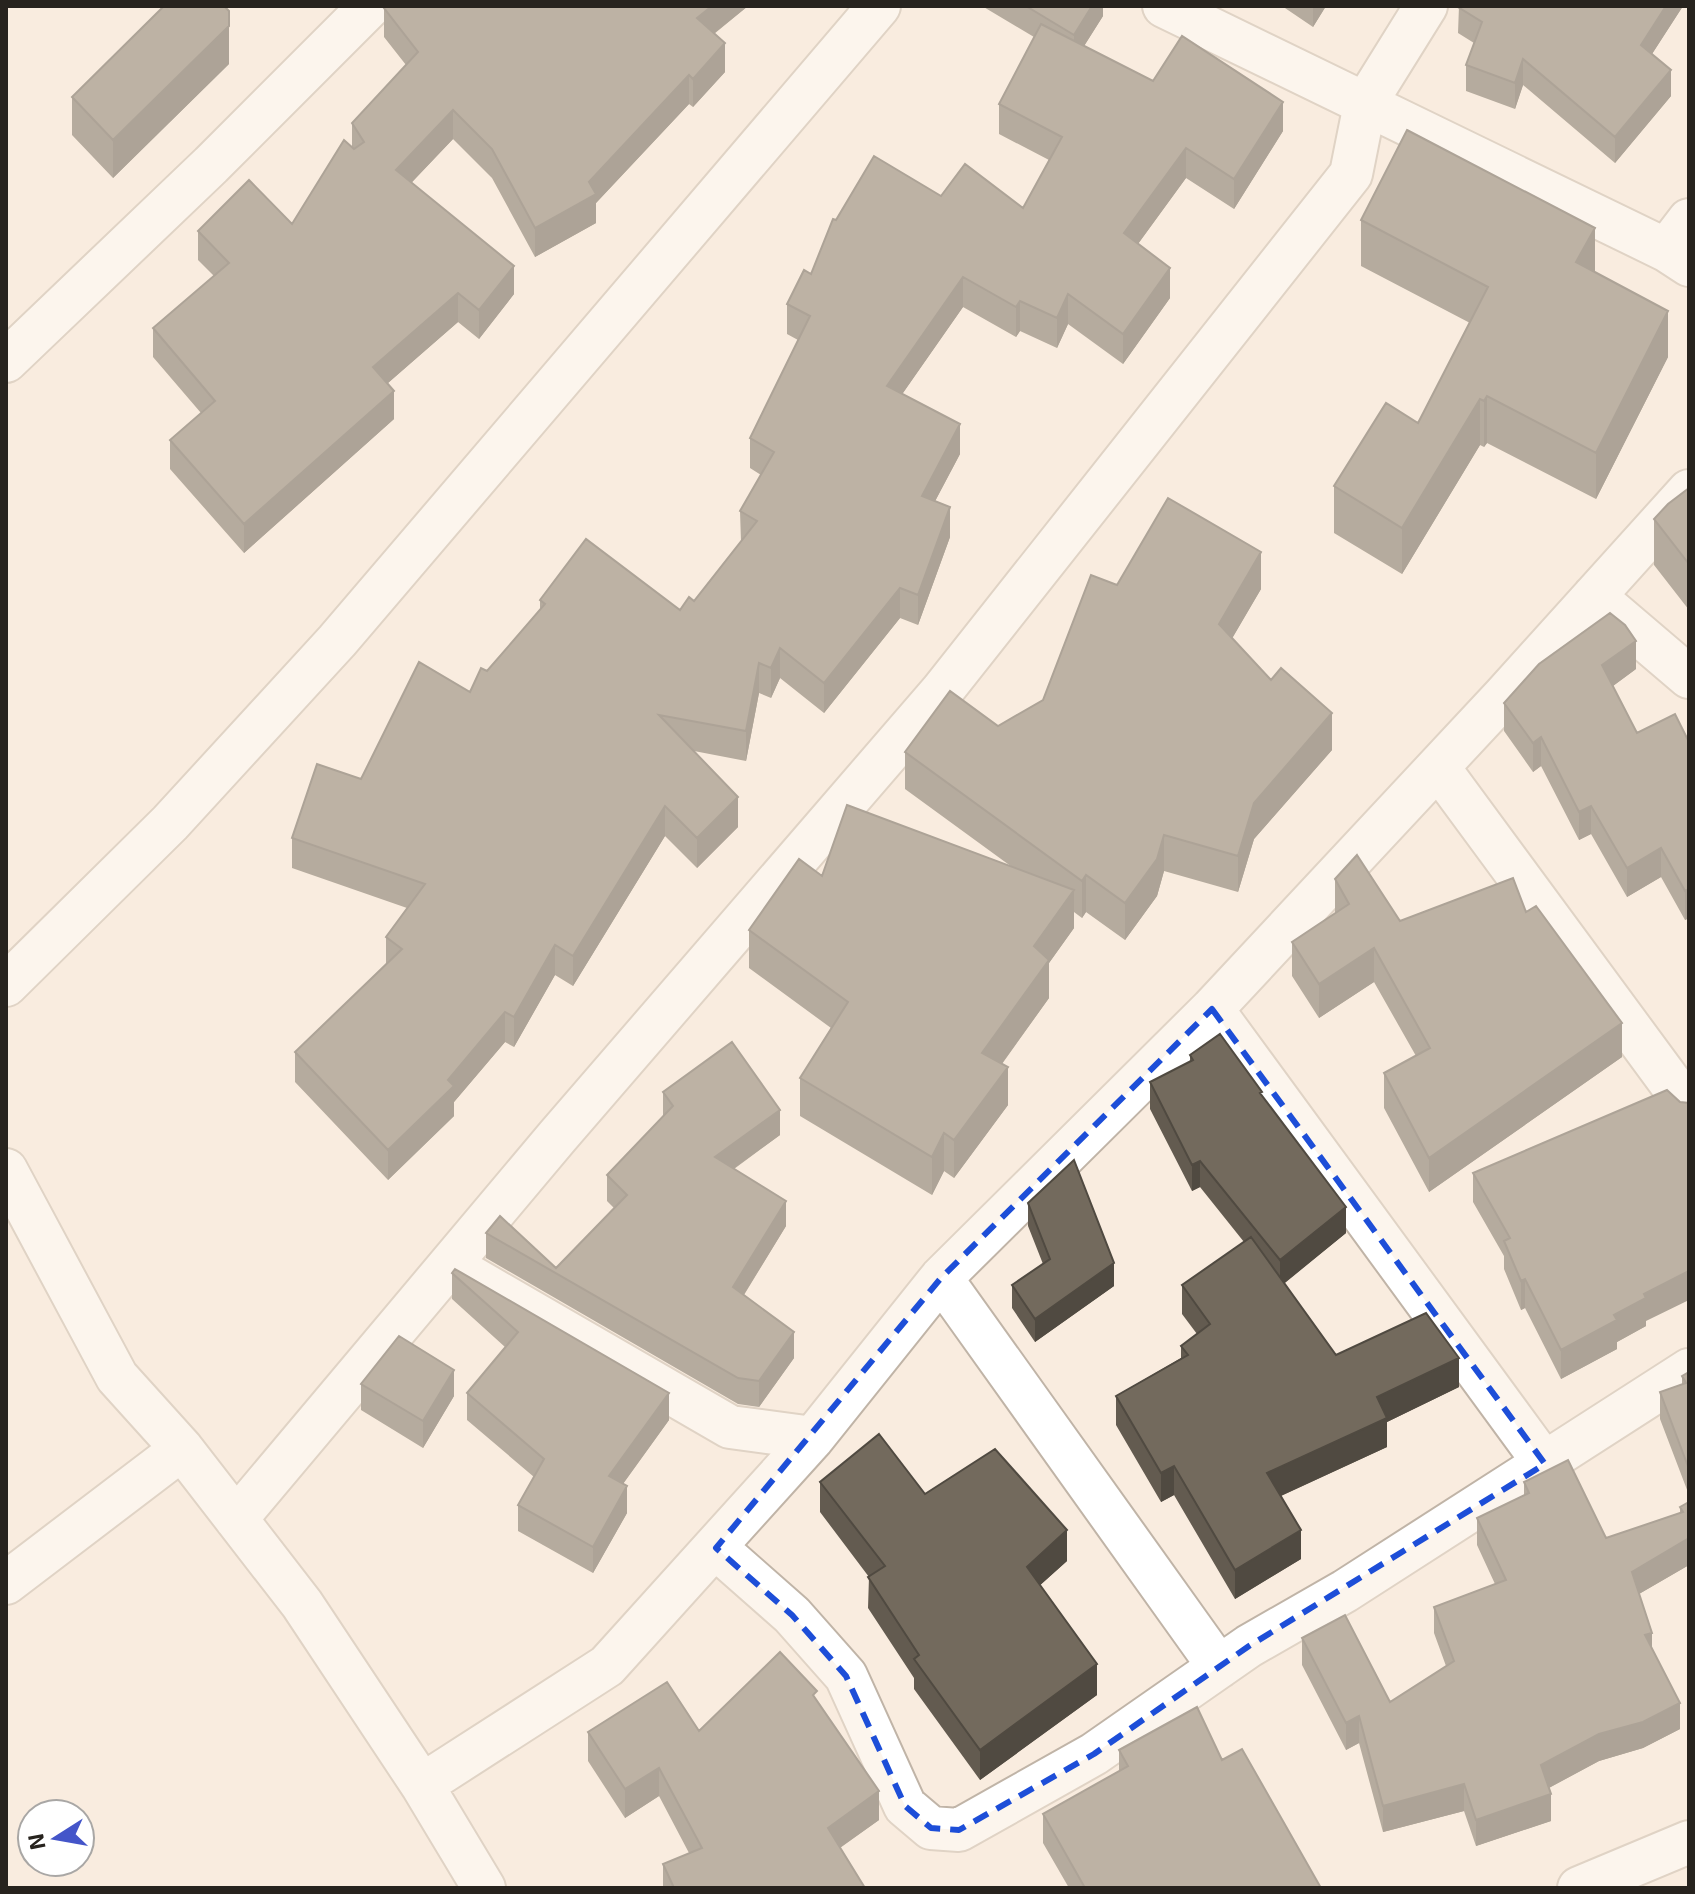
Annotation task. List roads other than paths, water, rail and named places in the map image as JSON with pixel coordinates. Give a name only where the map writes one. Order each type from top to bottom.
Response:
[{"type":"street","points":[[6,361],[211,165],[370,6]]},
{"type":"street","points":[[6,985],[170,823],[337,641],[879,6]]},
{"type":"street","points":[[1164,6],[1365,104],[1681,245]]},
{"type":"street","points":[[236,1519],[942,691],[1351,174],[1365,104],[1426,6]]},
{"type":"street","points":[[422,1785],[607,1666],[813,1438],[941,1278],[1212,1009],[1689,491]]},
{"type":"street","points":[[1594,596],[1689,677]]},
{"type":"street","points":[[1438,767],[1689,1108]]},
{"type":"street","points":[[1212,1009],[1545,1464]]},
{"type":"street","points":[[6,1170],[117,1377],[182,1449],[302,1604],[422,1785],[484,1888]]},
{"type":"street","points":[[450,1265],[730,1427],[813,1438]]},
{"type":"street","points":[[941,1278],[1219,1667]]},
{"type":"street","points":[[716,1548],[792,1615],[846,1676],[905,1806],[931,1828],[959,1830],[1094,1754],[1280,1627],[1345,1591],[1689,1370]]},
{"type":"street","points":[[730,1427],[760,1496]]},
{"type":"street","points":[[6,1583],[182,1449]]},
{"type":"street","points":[[1579,1888],[1689,1842]]}]
